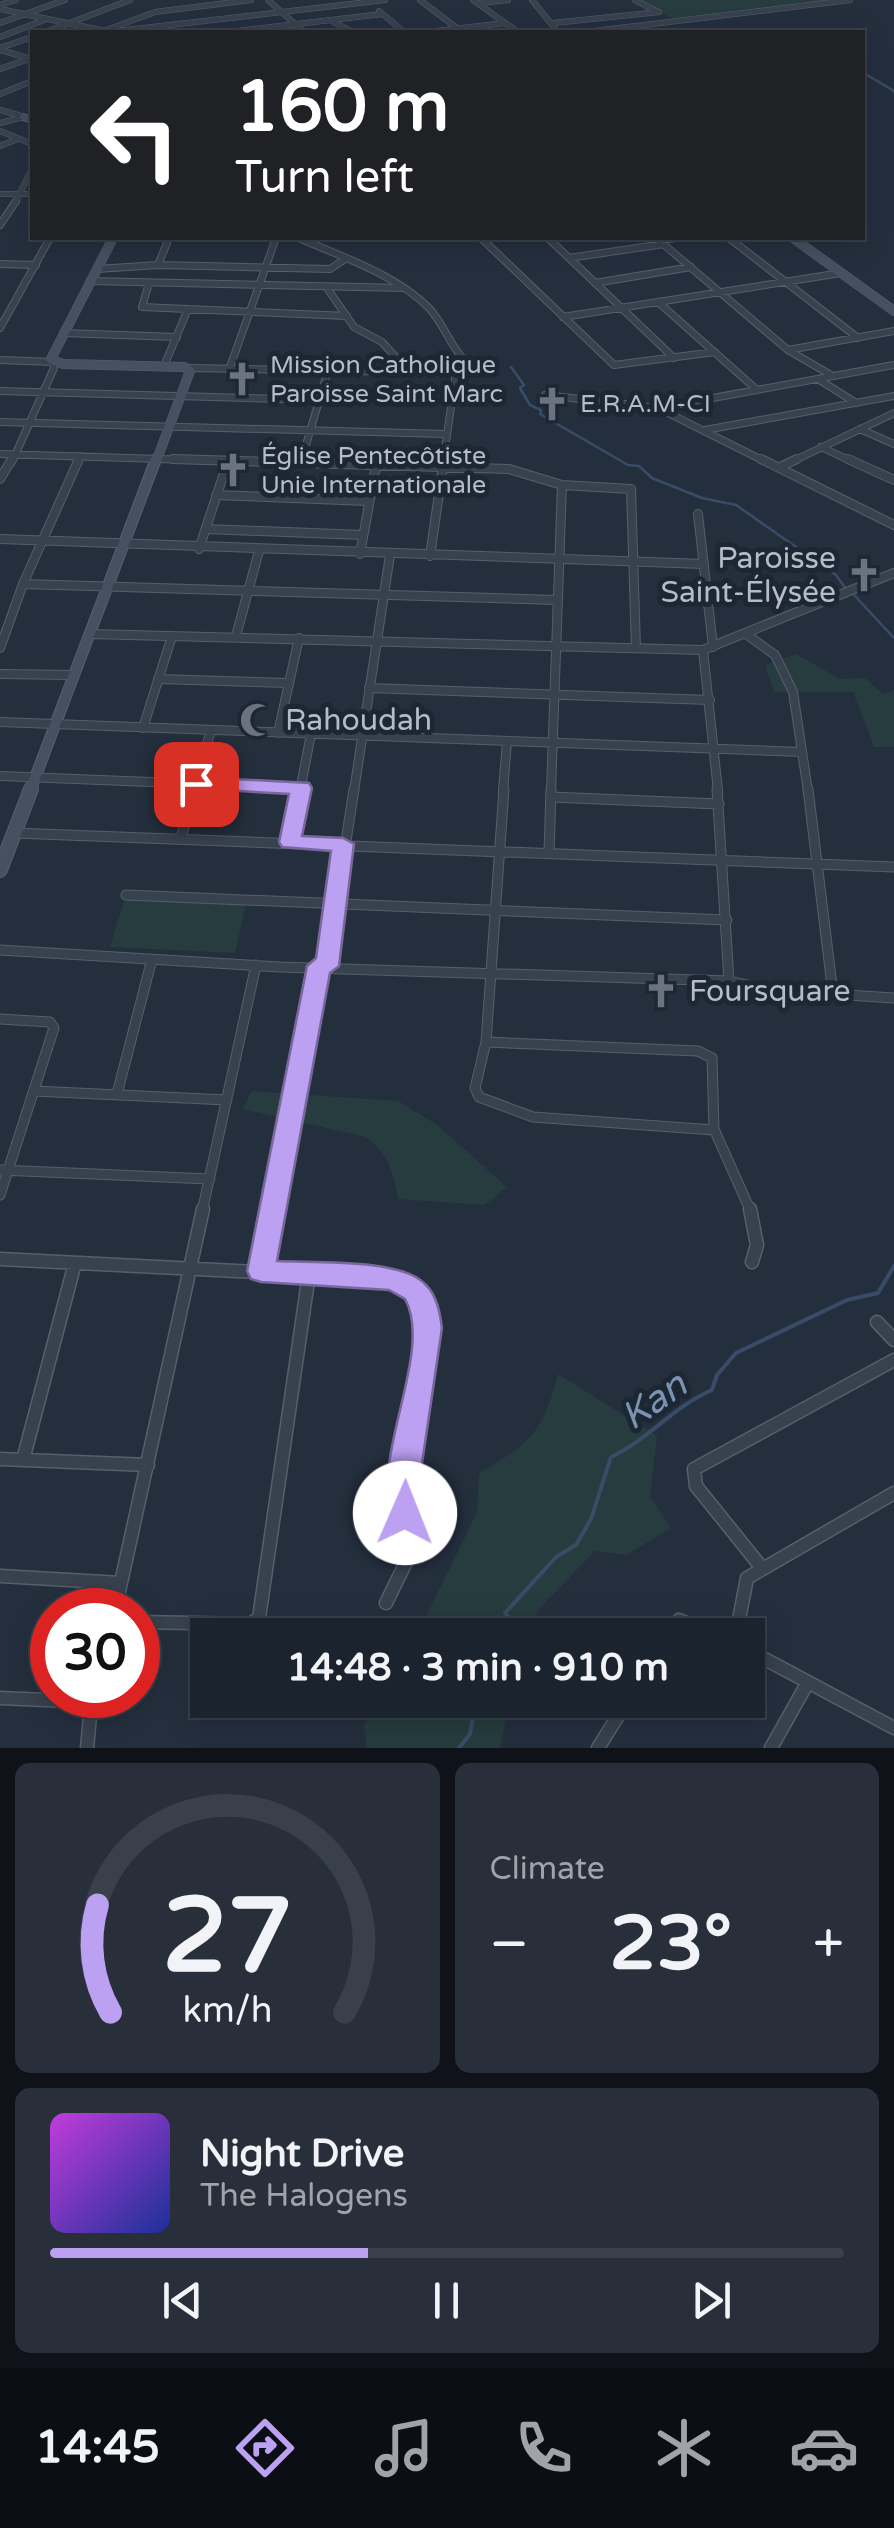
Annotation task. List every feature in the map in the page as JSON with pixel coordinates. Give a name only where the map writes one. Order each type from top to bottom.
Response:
[{"type":"street","points":[[0,7],[16,0]]},
{"type":"street","points":[[0,23],[66,0]]},
{"type":"street","points":[[52,30],[130,0]]},
{"type":"street","points":[[112,30],[155,12],[251,0]]},
{"type":"street","points":[[268,0],[301,30]]},
{"type":"street","points":[[124,30],[385,0]]},
{"type":"street","points":[[420,0],[458,29]]},
{"type":"street","points":[[475,2],[508,0]]},
{"type":"street","points":[[532,0],[557,30]]},
{"type":"street","points":[[634,0],[676,22]]},
{"type":"street","points":[[604,30],[850,0]]},
{"type":"street","points":[[367,2],[402,30]]},
{"type":"street","points":[[475,2],[515,30]]},
{"type":"street","points":[[0,7],[98,30]]},
{"type":"street","points":[[553,22],[659,12]]},
{"type":"street","points":[[251,30],[382,14]]},
{"type":"street","points":[[0,36],[47,18]]},
{"type":"street","points":[[330,20],[348,30]]},
{"type":"street","points":[[448,30],[505,24]]},
{"type":"street","points":[[0,49],[30,39]]},
{"type":"street","points":[[0,49],[30,58]]},
{"type":"street","points":[[0,69],[30,60]]},
{"type":"street","points":[[0,94],[30,83]]},
{"type":"street","points":[[0,110],[30,117]]},
{"type":"street","points":[[0,127],[22,117]]},
{"type":"street","points":[[0,127],[30,143]]},
{"type":"street","points":[[0,146],[18,139]]},
{"type":"street","points":[[0,225],[30,174]]},
{"type":"street","points":[[0,194],[30,194]]},
{"type":"street","points":[[0,328],[49,240]]},
{"type":"street","points":[[0,479],[12,463],[42,392],[53,362],[50,356],[112,240]]},
{"type":"street","points":[[158,265],[169,240]]},
{"type":"street","points":[[230,367],[275,240]]},
{"type":"street","points":[[303,240],[387,276],[404,288],[432,314],[445,330],[445,338],[464,359],[456,373],[445,434],[444,467],[430,556]]},
{"type":"street","points":[[483,240],[617,366],[715,352]]},
{"type":"street","points":[[550,240],[674,358]]},
{"type":"street","points":[[732,240],[858,338]]},
{"type":"street","points":[[796,240],[894,311]]},
{"type":"street","points":[[569,258],[660,241],[788,350],[831,376]]},
{"type":"street","points":[[97,269],[158,265],[334,269],[345,259]]},
{"type":"street","points":[[0,264],[36,264]]},
{"type":"street","points":[[595,282],[691,268]]},
{"type":"street","points":[[562,316],[841,273]]},
{"type":"street","points":[[90,281],[404,288]]},
{"type":"street","points":[[149,283],[142,307],[347,316]]},
{"type":"street","points":[[327,288],[354,327],[382,342],[408,372]]},
{"type":"street","points":[[658,302],[757,390]]},
{"type":"street","points":[[164,366],[188,309]]},
{"type":"street","points":[[788,350],[894,331]]},
{"type":"street","points":[[63,334],[176,336]]},
{"type":"street","points":[[0,360],[456,373]]},
{"type":"street","points":[[545,395],[658,408],[894,365]]},
{"type":"street","points":[[0,870],[189,368]]},
{"type":"street","points":[[301,463],[328,370]]},
{"type":"street","points":[[818,379],[856,403]]},
{"type":"street","points":[[0,392],[318,400]]},
{"type":"street","points":[[704,430],[894,396]]},
{"type":"street","points":[[873,400],[894,411]]},
{"type":"street","points":[[658,408],[892,521]]},
{"type":"street","points":[[782,466],[894,411]]},
{"type":"street","points":[[0,422],[445,434]]},
{"type":"street","points":[[860,429],[894,444]]},
{"type":"street","points":[[821,447],[894,480]]},
{"type":"street","points":[[0,454],[509,469],[562,485],[633,491],[636,648]]},
{"type":"street","points":[[0,648],[3,631],[80,456]]},
{"type":"street","points":[[199,548],[228,462]]},
{"type":"street","points":[[360,554],[376,466]]},
{"type":"street","points":[[549,853],[562,485]]},
{"type":"street","points":[[216,495],[368,501]]},
{"type":"street","points":[[698,514],[729,981]]},
{"type":"street","points":[[206,529],[363,535]]},
{"type":"street","points":[[0,539],[704,564]]},
{"type":"street","points":[[236,636],[259,551]]},
{"type":"street","points":[[261,1271],[334,905],[390,554]]},
{"type":"street","points":[[90,634],[708,648],[892,576]]},
{"type":"street","points":[[23,584],[556,600]]},
{"type":"street","points":[[746,634],[775,655],[792,692],[819,864],[833,994]]},
{"type":"street","points":[[144,728],[172,636]]},
{"type":"street","points":[[278,733],[300,638]]},
{"type":"street","points":[[0,674],[74,675]]},
{"type":"street","points":[[158,679],[288,684]]},
{"type":"street","points":[[369,688],[710,700]]},
{"type":"street","points":[[0,722],[802,752]]},
{"type":"street","points":[[181,838],[211,730]]},
{"type":"street","points":[[290,842],[311,734]]},
{"type":"street","points":[[507,741],[486,1042],[475,1088],[479,1097],[533,1117],[714,1130]]},
{"type":"street","points":[[0,776],[301,788]]},
{"type":"street","points":[[551,797],[718,804]]},
{"type":"street","points":[[14,833],[894,868]]},
{"type":"street","points":[[126,895],[727,920]]},
{"type":"street","points":[[0,950],[256,965],[729,981],[769,990],[894,998]]},
{"type":"street","points":[[117,1094],[152,959]]},
{"type":"street","points":[[121,1588],[256,965]]},
{"type":"street","points":[[0,1019],[41,1020],[50,1022],[54,1028],[4,1170],[0,1196]]},
{"type":"street","points":[[486,1042],[706,1053],[714,1068],[714,1130],[758,1237],[752,1262]]},
{"type":"street","points":[[34,1091],[227,1100]]},
{"type":"street","points":[[4,1170],[210,1179]]},
{"type":"street","points":[[0,1259],[394,1279],[415,1291],[425,1309],[428,1328],[402,1497],[409,1556],[386,1603]]},
{"type":"street","points":[[23,1460],[75,1263]]},
{"type":"street","points":[[160,1622],[250,1624],[259,1618],[309,1274]]},
{"type":"street","points":[[877,1322],[894,1340]]},
{"type":"street","points":[[762,1568],[696,1486],[694,1469],[894,1360]]},
{"type":"street","points":[[0,1459],[148,1465]]},
{"type":"street","points":[[739,1618],[747,1578],[894,1494]]},
{"type":"street","points":[[0,1576],[122,1583]]},
{"type":"street","points":[[765,1659],[894,1728]]},
{"type":"street","points":[[771,1748],[808,1682]]},
{"type":"street","points":[[0,1698],[30,1698]]},
{"type":"street","points":[[87,1748],[89,1718]]},
{"type":"street","points":[[598,1748],[617,1718]]},
{"type":"green space","points":[[637,0],[828,0],[673,19]]},
{"type":"green space","points":[[796,654],[840,679],[865,678],[883,694],[894,690],[894,747],[874,747],[853,692],[774,692],[765,665]]},
{"type":"green space","points":[[125,898],[246,903],[235,953],[110,947]]},
{"type":"green space","points":[[251,1091],[398,1101],[436,1124],[507,1187],[485,1205],[398,1199],[389,1164],[366,1137],[243,1109]]},
{"type":"green space","points":[[558,1374],[657,1436],[650,1496],[671,1528],[626,1555],[595,1551],[535,1618],[425,1618],[477,1512],[479,1474],[532,1435],[546,1410]]},
{"type":"green space","points":[[369,1718],[506,1718],[500,1748],[367,1748],[364,1725]]},
{"type":"waterway","points":[[865,74],[894,91]]},
{"type":"waterway","points":[[511,367],[524,385],[520,388],[530,405],[541,410],[540,414],[628,465],[639,466],[652,478],[702,498],[736,505],[836,575],[846,589]]},
{"type":"waterway","name":"Kan","points":[[854,595],[894,638]]},
{"type":"waterway","name":"Kan","points":[[509,1618],[505,1613],[556,1557],[576,1545],[591,1519],[611,1457],[712,1390],[717,1375],[736,1353],[847,1300],[878,1293],[894,1266]]},
{"type":"waterway","name":"Kan","points":[[459,1748],[470,1734],[473,1718]]},
{"type":"place","name":"Mission Catholique Paroisse Saint Marc","points":[[242,379]]},
{"type":"place","name":"E.R.A.M-CI","points":[[552,404]]},
{"type":"place","name":"Église Pentecôtiste Unie Internationale","points":[[233,470]]},
{"type":"place","name":"Paroisse Saint-Élysée","points":[[864,575]]},
{"type":"place","name":"Rahoudah","points":[[257,720]]},
{"type":"place","name":"Foursquare","points":[[661,991]]},
{"type":"route","points":[[196,784],[301,788],[290,842],[343,844],[327,966],[319,966],[261,1271],[394,1279],[415,1291],[425,1309],[428,1328],[404,1477],[405,1513]]}]
